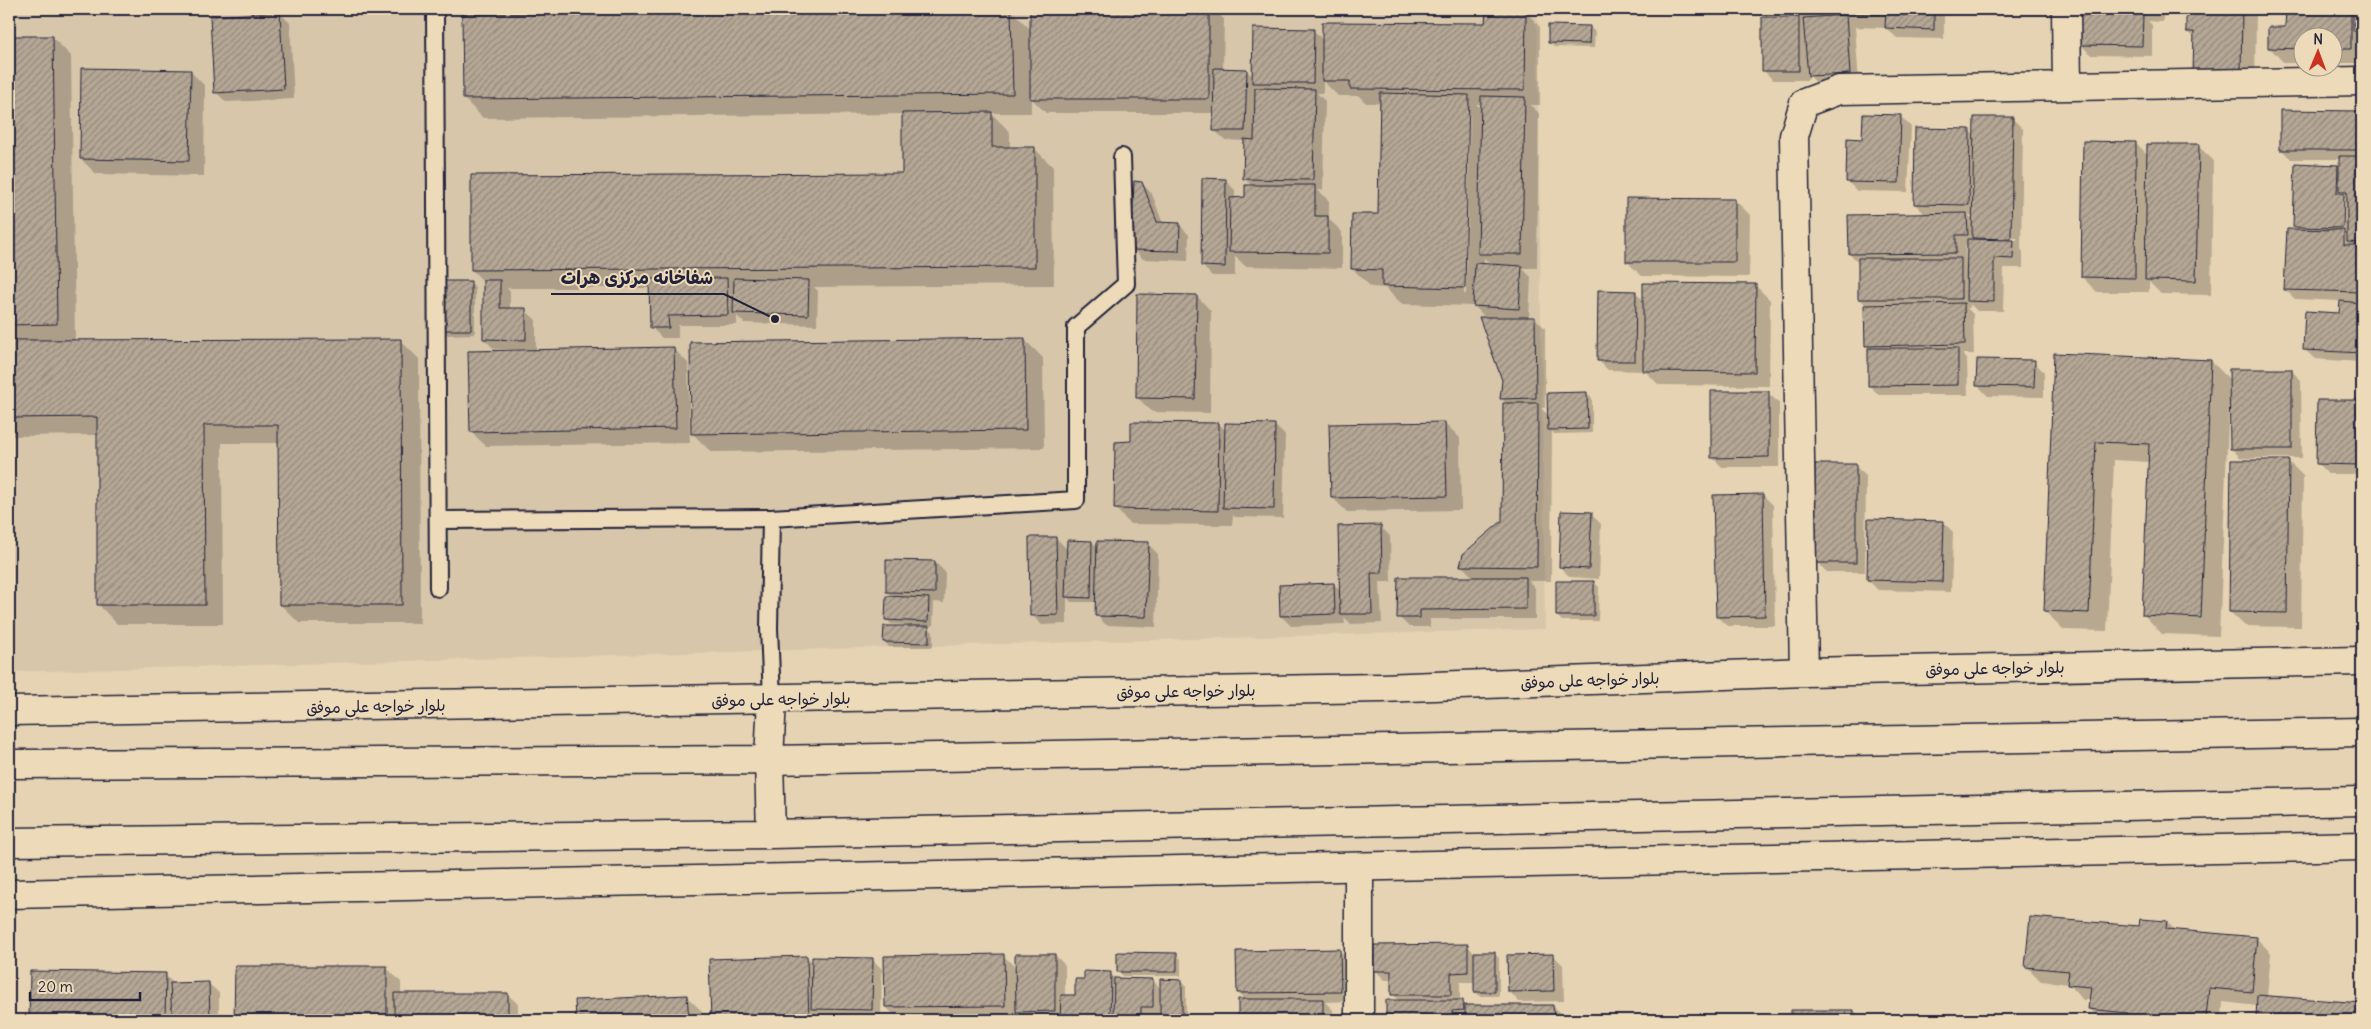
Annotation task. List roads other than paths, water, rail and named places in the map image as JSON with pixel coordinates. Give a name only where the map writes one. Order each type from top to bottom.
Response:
[{"type":"main road","points":[[2066,9],[2067,86]]},
{"type":"main road","points":[[1804,672],[1794,136],[1804,103],[1839,90],[2362,81]]},
{"type":"main road","name":"بلوار خواجه علی موفق","points":[[9,711],[1382,688],[1804,672],[2362,661]]},
{"type":"main road","points":[[771,834],[769,760],[772,699]]},
{"type":"main road","points":[[9,764],[769,760],[2362,732]]},
{"type":"main road","points":[[9,842],[771,834],[2362,801]]},
{"type":"main road","points":[[9,894],[2362,846]]},
{"type":"main road","points":[[1359,866],[1360,1020]]},
{"type":"lane","points":[[435,9],[438,588]]},
{"type":"lane","points":[[439,520],[771,518],[1076,500],[1076,327],[1126,284],[1122,158]]},
{"type":"lane","points":[[771,518],[769,628],[772,699]]},
{"type":"place","name":"شفاخانه مرکزی هرات","points":[[775,319]]}]
